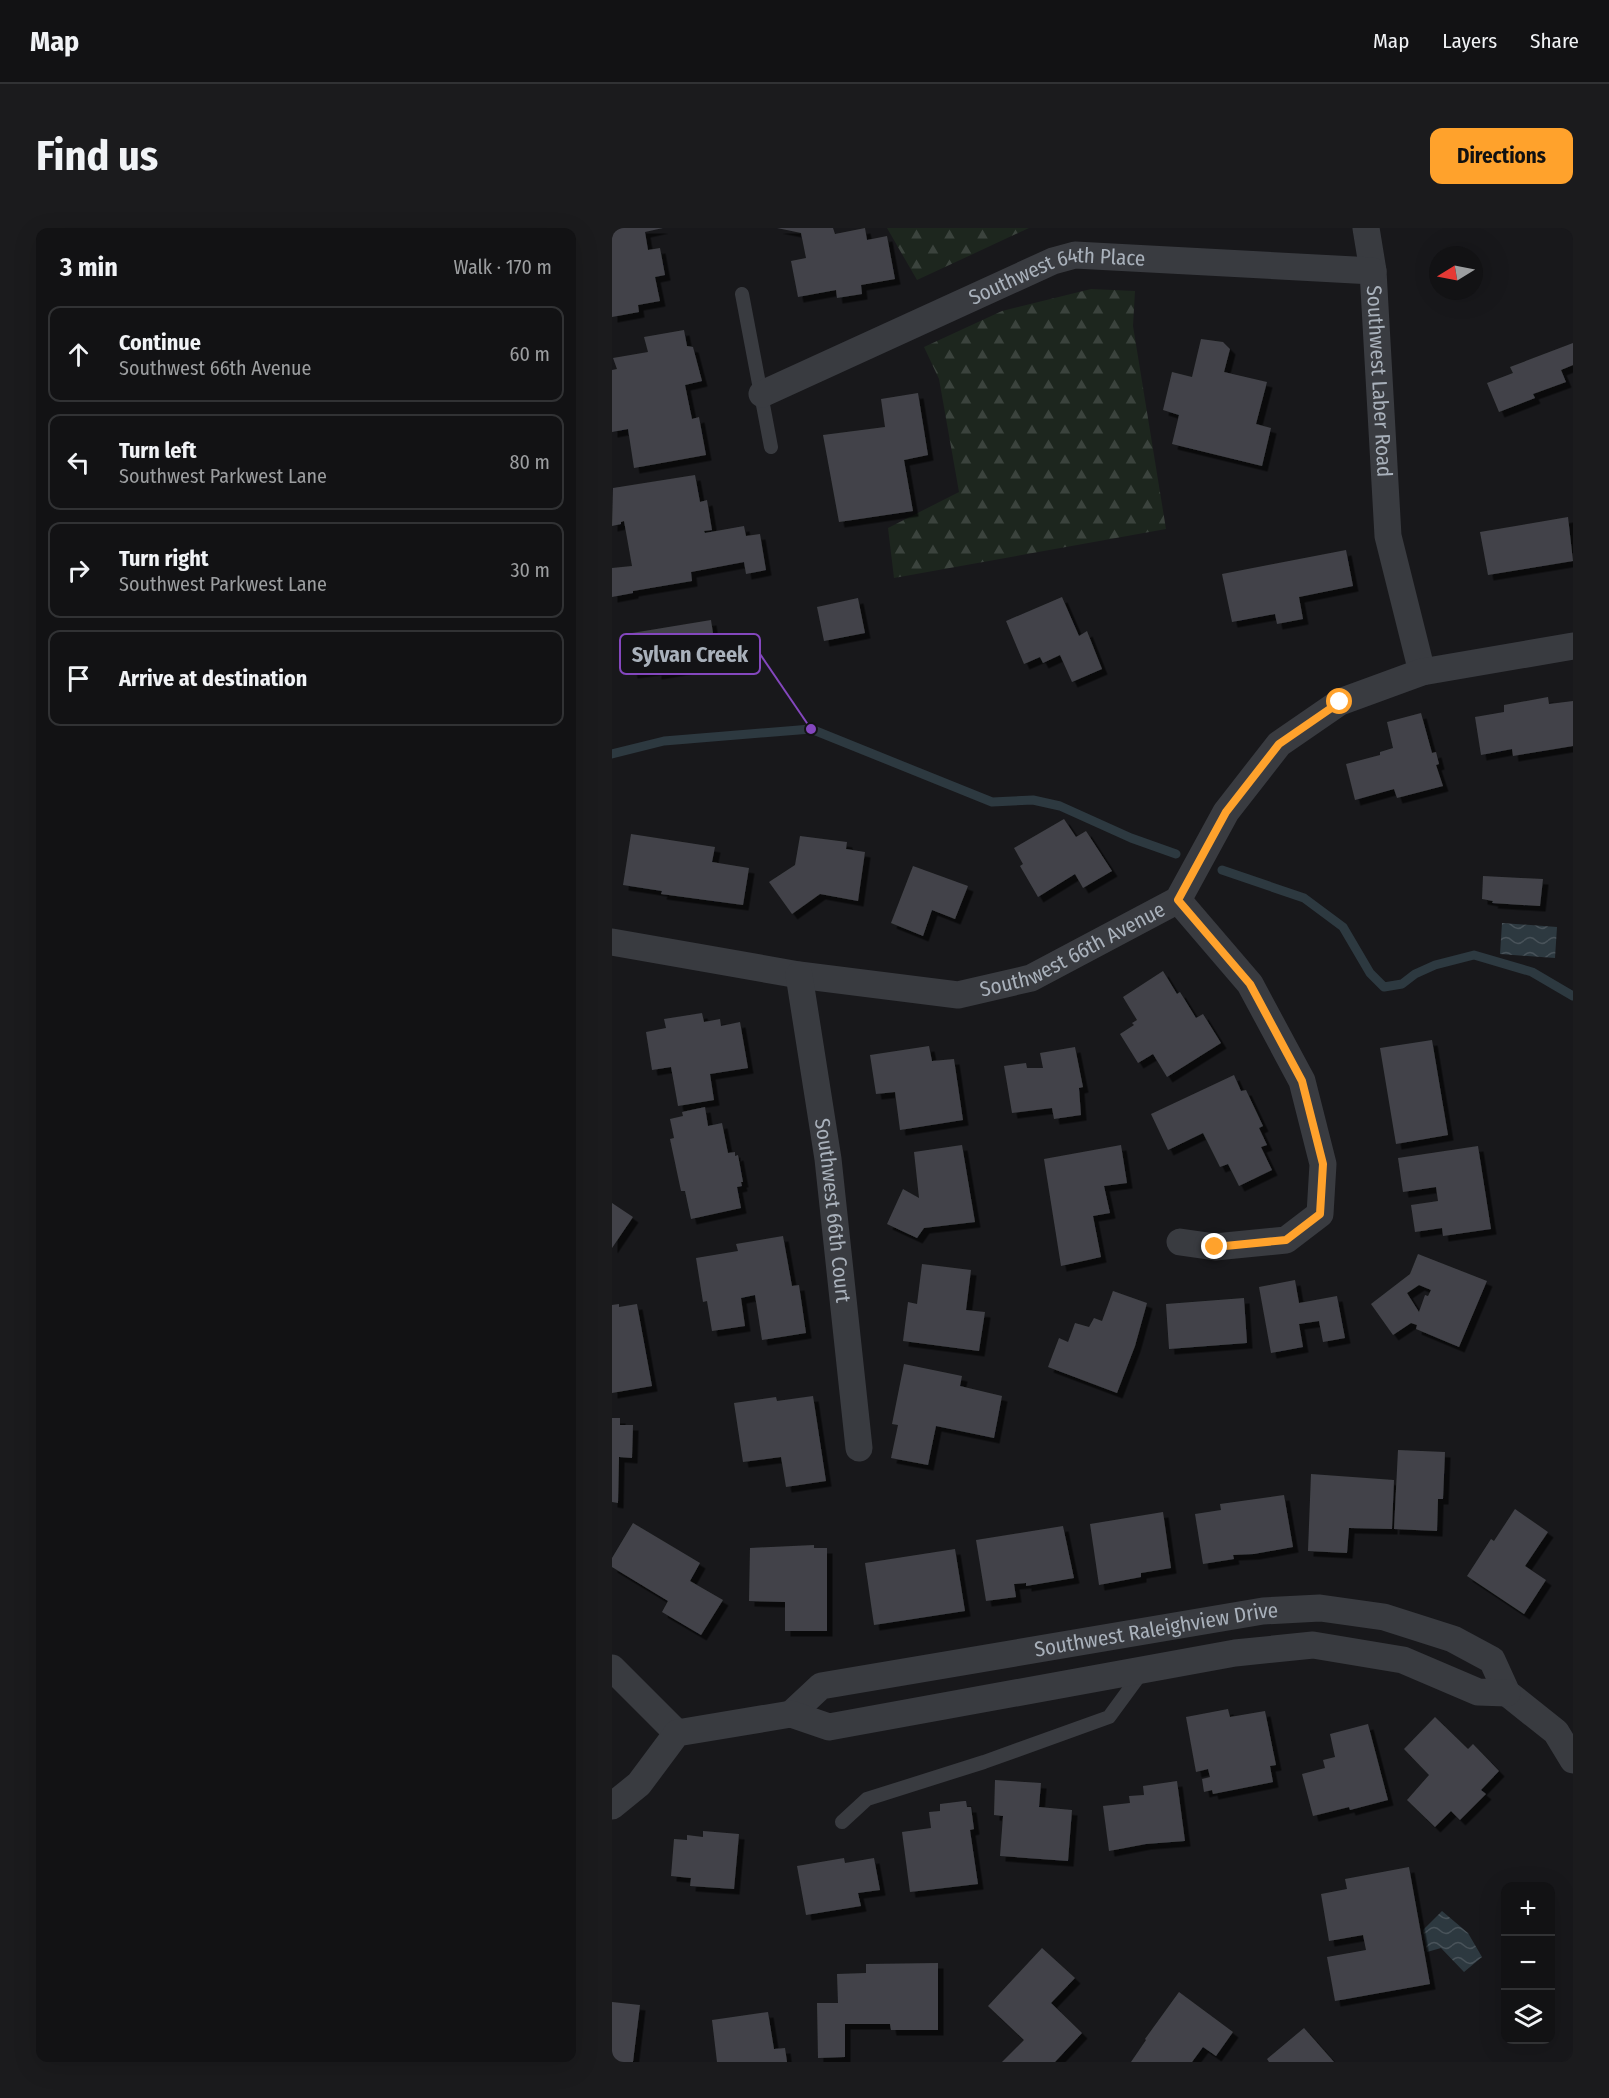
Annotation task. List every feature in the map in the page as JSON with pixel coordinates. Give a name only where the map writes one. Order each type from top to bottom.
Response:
[{"type":"street","name":"Southwest Laber Road","points":[[1366,228],[1373,271],[1388,536],[1422,672]]},
{"type":"street","name":"Southwest 64th Place","points":[[762,394],[1053,261],[1075,255],[1373,271]]},
{"type":"street","name":"Southwest 66th Avenue","points":[[612,942],[799,975],[958,996],[1031,978],[1178,900],[1226,812],[1279,744],[1340,702],[1422,672],[1573,646]]},
{"type":"street","points":[[1178,900],[1250,984],[1302,1081],[1323,1164],[1320,1214],[1286,1240],[1215,1247],[1180,1242]]},
{"type":"street","name":"Southwest 66th Court","points":[[799,975],[828,1159],[859,1448]]},
{"type":"street","name":"Southwest Raleighview Drive","points":[[791,1714],[821,1686],[1263,1611],[1320,1608],[1384,1617],[1453,1640],[1492,1660],[1507,1693],[1556,1732],[1573,1760]]},
{"type":"street","name":"Southwest Raleighview Drive","points":[[677,1733],[791,1714],[829,1727],[1235,1653],[1313,1645],[1403,1660],[1478,1692],[1507,1693]]},
{"type":"street","points":[[612,1668],[677,1733],[639,1784],[612,1806]]},
{"type":"lane","points":[[742,294],[771,447]]},
{"type":"lane","points":[[842,1822],[867,1799],[984,1762],[1109,1717],[1143,1670]]},
{"type":"green space","points":[[887,228],[1029,228],[917,280]]},
{"type":"green space","points":[[1091,289],[1135,291],[1133,326],[1166,529],[894,578],[888,528],[959,492],[939,379],[924,347],[1002,311]]},
{"type":"water","points":[[1502,923],[1557,927],[1555,958],[1500,954]]},
{"type":"water","points":[[1442,1911],[1468,1933],[1482,1957],[1464,1972],[1441,1948],[1427,1952],[1423,1930]]},
{"type":"building","points":[[612,228],[663,228],[645,232],[648,250],[660,248],[665,275],[655,277],[660,301],[638,305],[639,312],[612,317]]},
{"type":"building","points":[[777,228],[833,228],[835,234],[865,228],[867,240],[887,236],[895,279],[861,285],[862,294],[837,298],[836,290],[798,297],[791,261],[806,258],[801,233]]},
{"type":"building","points":[[684,330],[687,346],[693,347],[702,381],[685,385],[692,419],[699,417],[706,455],[634,468],[628,429],[612,432],[612,370],[617,369],[613,358],[648,352],[644,337]]},
{"type":"building","points":[[1201,339],[1223,342],[1230,349],[1224,372],[1267,382],[1256,424],[1271,428],[1262,466],[1172,444],[1179,415],[1163,410],[1172,372],[1192,377]]},
{"type":"building","points":[[1573,343],[1573,365],[1561,370],[1566,382],[1533,394],[1535,398],[1499,412],[1487,383],[1513,373],[1510,367]]},
{"type":"building","points":[[918,393],[928,455],[904,460],[913,511],[839,522],[823,435],[885,427],[881,399]]},
{"type":"building","points":[[695,475],[700,502],[707,500],[712,530],[704,531],[705,533],[744,526],[746,536],[760,534],[766,570],[746,574],[744,562],[691,572],[692,581],[612,597],[612,568],[632,566],[624,521],[612,526],[613,488]]},
{"type":"building","points":[[1568,517],[1573,561],[1488,575],[1480,532]]},
{"type":"building","points":[[1346,550],[1353,586],[1299,597],[1303,619],[1277,624],[1275,614],[1232,622],[1222,574]]},
{"type":"building","points":[[1062,597],[1079,636],[1087,631],[1102,669],[1072,682],[1060,655],[1043,663],[1040,657],[1024,664],[1006,621]]},
{"type":"building","points":[[858,598],[865,633],[824,641],[817,607]]},
{"type":"building","points":[[711,620],[714,640],[702,643],[706,666],[656,674],[656,670],[632,673],[626,634]]},
{"type":"building","points":[[1548,697],[1549,704],[1573,701],[1573,746],[1513,756],[1512,749],[1481,755],[1475,717],[1504,712],[1504,705]]},
{"type":"building","points":[[1421,713],[1432,753],[1436,752],[1439,764],[1436,765],[1443,786],[1397,798],[1394,789],[1355,800],[1346,764],[1380,755],[1380,752],[1393,748],[1387,722]]},
{"type":"building","points":[[1064,819],[1076,837],[1086,831],[1112,871],[1083,888],[1075,874],[1038,897],[1020,866],[1023,864],[1014,848]]},
{"type":"building","points":[[631,834],[715,847],[712,862],[749,868],[743,905],[661,894],[662,891],[623,885]]},
{"type":"building","points":[[800,836],[847,842],[846,849],[865,852],[858,901],[820,894],[792,914],[769,882],[795,865]]},
{"type":"building","points":[[913,866],[968,886],[955,919],[932,910],[923,936],[891,923]]},
{"type":"building","points":[[1483,876],[1543,879],[1540,906],[1492,903],[1493,901],[1482,899]]},
{"type":"building","points":[[1163,971],[1177,994],[1180,992],[1196,1018],[1203,1014],[1221,1043],[1167,1077],[1153,1054],[1138,1063],[1120,1034],[1134,1025],[1132,1023],[1137,1020],[1123,997]]},
{"type":"building","points":[[702,1013],[704,1022],[720,1019],[721,1026],[740,1022],[748,1068],[710,1074],[714,1100],[678,1106],[671,1067],[652,1070],[646,1032],[666,1028],[664,1019]]},
{"type":"building","points":[[1432,1040],[1448,1135],[1396,1144],[1380,1048]]},
{"type":"building","points":[[929,1046],[932,1061],[954,1059],[963,1120],[900,1130],[895,1092],[876,1094],[870,1055]]},
{"type":"building","points":[[1075,1047],[1083,1087],[1079,1088],[1081,1115],[1054,1119],[1052,1108],[1012,1113],[1004,1066],[1026,1063],[1027,1068],[1043,1068],[1040,1053]]},
{"type":"building","points":[[1234,1075],[1241,1091],[1246,1090],[1263,1126],[1259,1128],[1267,1145],[1261,1147],[1272,1170],[1239,1186],[1228,1164],[1220,1167],[1203,1133],[1168,1150],[1151,1114]]},
{"type":"building","points":[[705,1107],[708,1126],[722,1123],[728,1153],[735,1152],[735,1156],[738,1155],[743,1182],[741,1182],[742,1186],[737,1187],[741,1208],[691,1219],[685,1191],[681,1191],[670,1139],[674,1138],[670,1119],[683,1116],[682,1112]]},
{"type":"building","points":[[962,1145],[975,1222],[924,1228],[917,1238],[887,1224],[903,1189],[919,1198],[914,1152]]},
{"type":"building","points":[[1121,1145],[1127,1183],[1104,1186],[1110,1213],[1093,1216],[1101,1257],[1061,1266],[1044,1159]]},
{"type":"building","points":[[1478,1146],[1491,1229],[1443,1236],[1442,1228],[1415,1232],[1411,1205],[1438,1201],[1436,1187],[1403,1192],[1398,1158]]},
{"type":"building","points":[[612,1203],[633,1217],[612,1248]]},
{"type":"building","points":[[783,1236],[792,1286],[799,1285],[806,1333],[762,1340],[755,1295],[741,1298],[745,1326],[712,1331],[707,1301],[703,1302],[696,1258],[738,1251],[736,1244]]},
{"type":"building","points":[[1418,1254],[1487,1281],[1459,1347],[1416,1329],[1417,1325],[1411,1323],[1393,1335],[1371,1304],[1410,1274]],"holes":[[[1419,1285],[1431,1290],[1428,1296],[1425,1295],[1419,1312],[1407,1293]]]},
{"type":"building","points":[[922,1264],[971,1270],[966,1310],[985,1312],[979,1351],[903,1341],[908,1302],[917,1304]]},
{"type":"building","points":[[1295,1280],[1299,1303],[1337,1296],[1345,1338],[1323,1342],[1319,1321],[1299,1324],[1303,1347],[1271,1353],[1259,1287]]},
{"type":"building","points":[[1113,1291],[1147,1303],[1135,1346],[1117,1393],[1048,1367],[1059,1338],[1068,1342],[1075,1323],[1089,1327],[1094,1318],[1102,1321]]},
{"type":"building","points":[[1244,1298],[1247,1343],[1169,1349],[1166,1304]]},
{"type":"building","points":[[619,1304],[619,1307],[637,1304],[652,1386],[612,1393],[612,1305]]},
{"type":"building","points":[[904,1364],[962,1376],[960,1386],[1002,1396],[994,1438],[936,1426],[928,1465],[891,1458],[898,1425],[892,1424]]},
{"type":"building","points":[[813,1396],[826,1481],[786,1487],[781,1457],[743,1462],[734,1403],[776,1397],[777,1401]]},
{"type":"building","points":[[612,1418],[620,1418],[620,1425],[633,1425],[632,1458],[619,1457],[618,1503],[612,1502]]},
{"type":"building","points":[[1398,1450],[1445,1452],[1443,1499],[1438,1499],[1437,1531],[1394,1529]]},
{"type":"building","points":[[1311,1474],[1394,1480],[1392,1529],[1349,1528],[1347,1553],[1308,1551]]},
{"type":"building","points":[[1284,1495],[1293,1547],[1233,1555],[1234,1559],[1203,1564],[1195,1514],[1221,1510],[1220,1504]]},
{"type":"building","points":[[1515,1509],[1548,1532],[1525,1566],[1546,1580],[1524,1614],[1467,1576],[1491,1539],[1494,1541]]},
{"type":"building","points":[[1163,1512],[1171,1568],[1141,1573],[1141,1577],[1099,1585],[1090,1524]]},
{"type":"building","points":[[633,1523],[700,1563],[690,1581],[723,1600],[701,1635],[662,1612],[668,1601],[612,1567],[612,1558]]},
{"type":"building","points":[[1063,1526],[1074,1578],[1026,1586],[1026,1583],[1014,1584],[1016,1597],[986,1601],[976,1540]]},
{"type":"building","points":[[814,1545],[814,1548],[827,1548],[827,1631],[785,1631],[785,1602],[749,1601],[750,1548]]},
{"type":"building","points":[[955,1549],[965,1611],[874,1625],[865,1563]]},
{"type":"building","points":[[1228,1709],[1230,1717],[1265,1711],[1276,1765],[1270,1766],[1273,1782],[1213,1794],[1212,1790],[1204,1792],[1202,1779],[1210,1777],[1208,1769],[1196,1772],[1186,1717]]},
{"type":"building","points":[[1435,1717],[1468,1749],[1473,1744],[1499,1771],[1481,1790],[1486,1794],[1460,1820],[1451,1811],[1435,1827],[1407,1800],[1429,1775],[1404,1749]]},
{"type":"building","points":[[1368,1724],[1388,1800],[1350,1810],[1349,1807],[1313,1816],[1302,1774],[1325,1768],[1323,1760],[1335,1757],[1330,1734]]},
{"type":"building","points":[[995,1780],[1041,1783],[1039,1807],[1072,1810],[1068,1861],[1000,1856],[1003,1816],[994,1815]]},
{"type":"building","points":[[1177,1781],[1185,1841],[1146,1844],[1109,1851],[1103,1806],[1130,1803],[1129,1796],[1144,1795],[1143,1786]]},
{"type":"building","points":[[966,1801],[967,1807],[971,1807],[974,1829],[970,1830],[978,1884],[910,1892],[902,1832],[931,1828],[929,1812],[940,1811],[940,1804]]},
{"type":"building","points":[[703,1831],[739,1834],[734,1889],[690,1886],[691,1878],[671,1876],[674,1839],[687,1840],[687,1835],[703,1837]]},
{"type":"building","points":[[844,1858],[845,1863],[874,1858],[880,1890],[858,1893],[861,1906],[806,1915],[797,1866]]},
{"type":"building","points":[[1409,1867],[1430,1984],[1335,2001],[1327,1957],[1366,1950],[1363,1935],[1329,1941],[1321,1894],[1347,1889],[1345,1879]]},
{"type":"building","points":[[1042,1948],[1075,1978],[1051,2003],[1082,2033],[1055,2062],[1002,2062],[1024,2040],[988,2006]]},
{"type":"building","points":[[938,1963],[938,2030],[891,2030],[890,2024],[845,2024],[845,2057],[818,2058],[817,2003],[838,2003],[837,1974],[866,1973],[866,1964]]},
{"type":"building","points":[[1179,1992],[1233,2032],[1216,2056],[1203,2047],[1192,2062],[1131,2062],[1145,2039]]},
{"type":"building","points":[[612,2002],[640,2005],[633,2062],[612,2062]]},
{"type":"building","points":[[768,2012],[774,2049],[785,2048],[787,2062],[717,2062],[712,2020]]},
{"type":"building","points":[[1304,2028],[1334,2062],[1269,2062],[1267,2059]]},
{"type":"waterway","points":[[612,754],[664,741],[811,729],[992,802],[1033,800],[1060,806],[1131,838],[1176,854]]},
{"type":"waterway","points":[[1222,870],[1304,898],[1343,927],[1370,973],[1384,987],[1402,984],[1415,974],[1435,965],[1474,955],[1532,972],[1573,996]]},
{"type":"place","name":"Sylvan Creek","points":[[811,729]]},
{"type":"route","points":[[1215,1247],[1286,1240],[1320,1214],[1323,1164],[1302,1081],[1250,984],[1178,900],[1226,812],[1279,744],[1340,702]]}]
